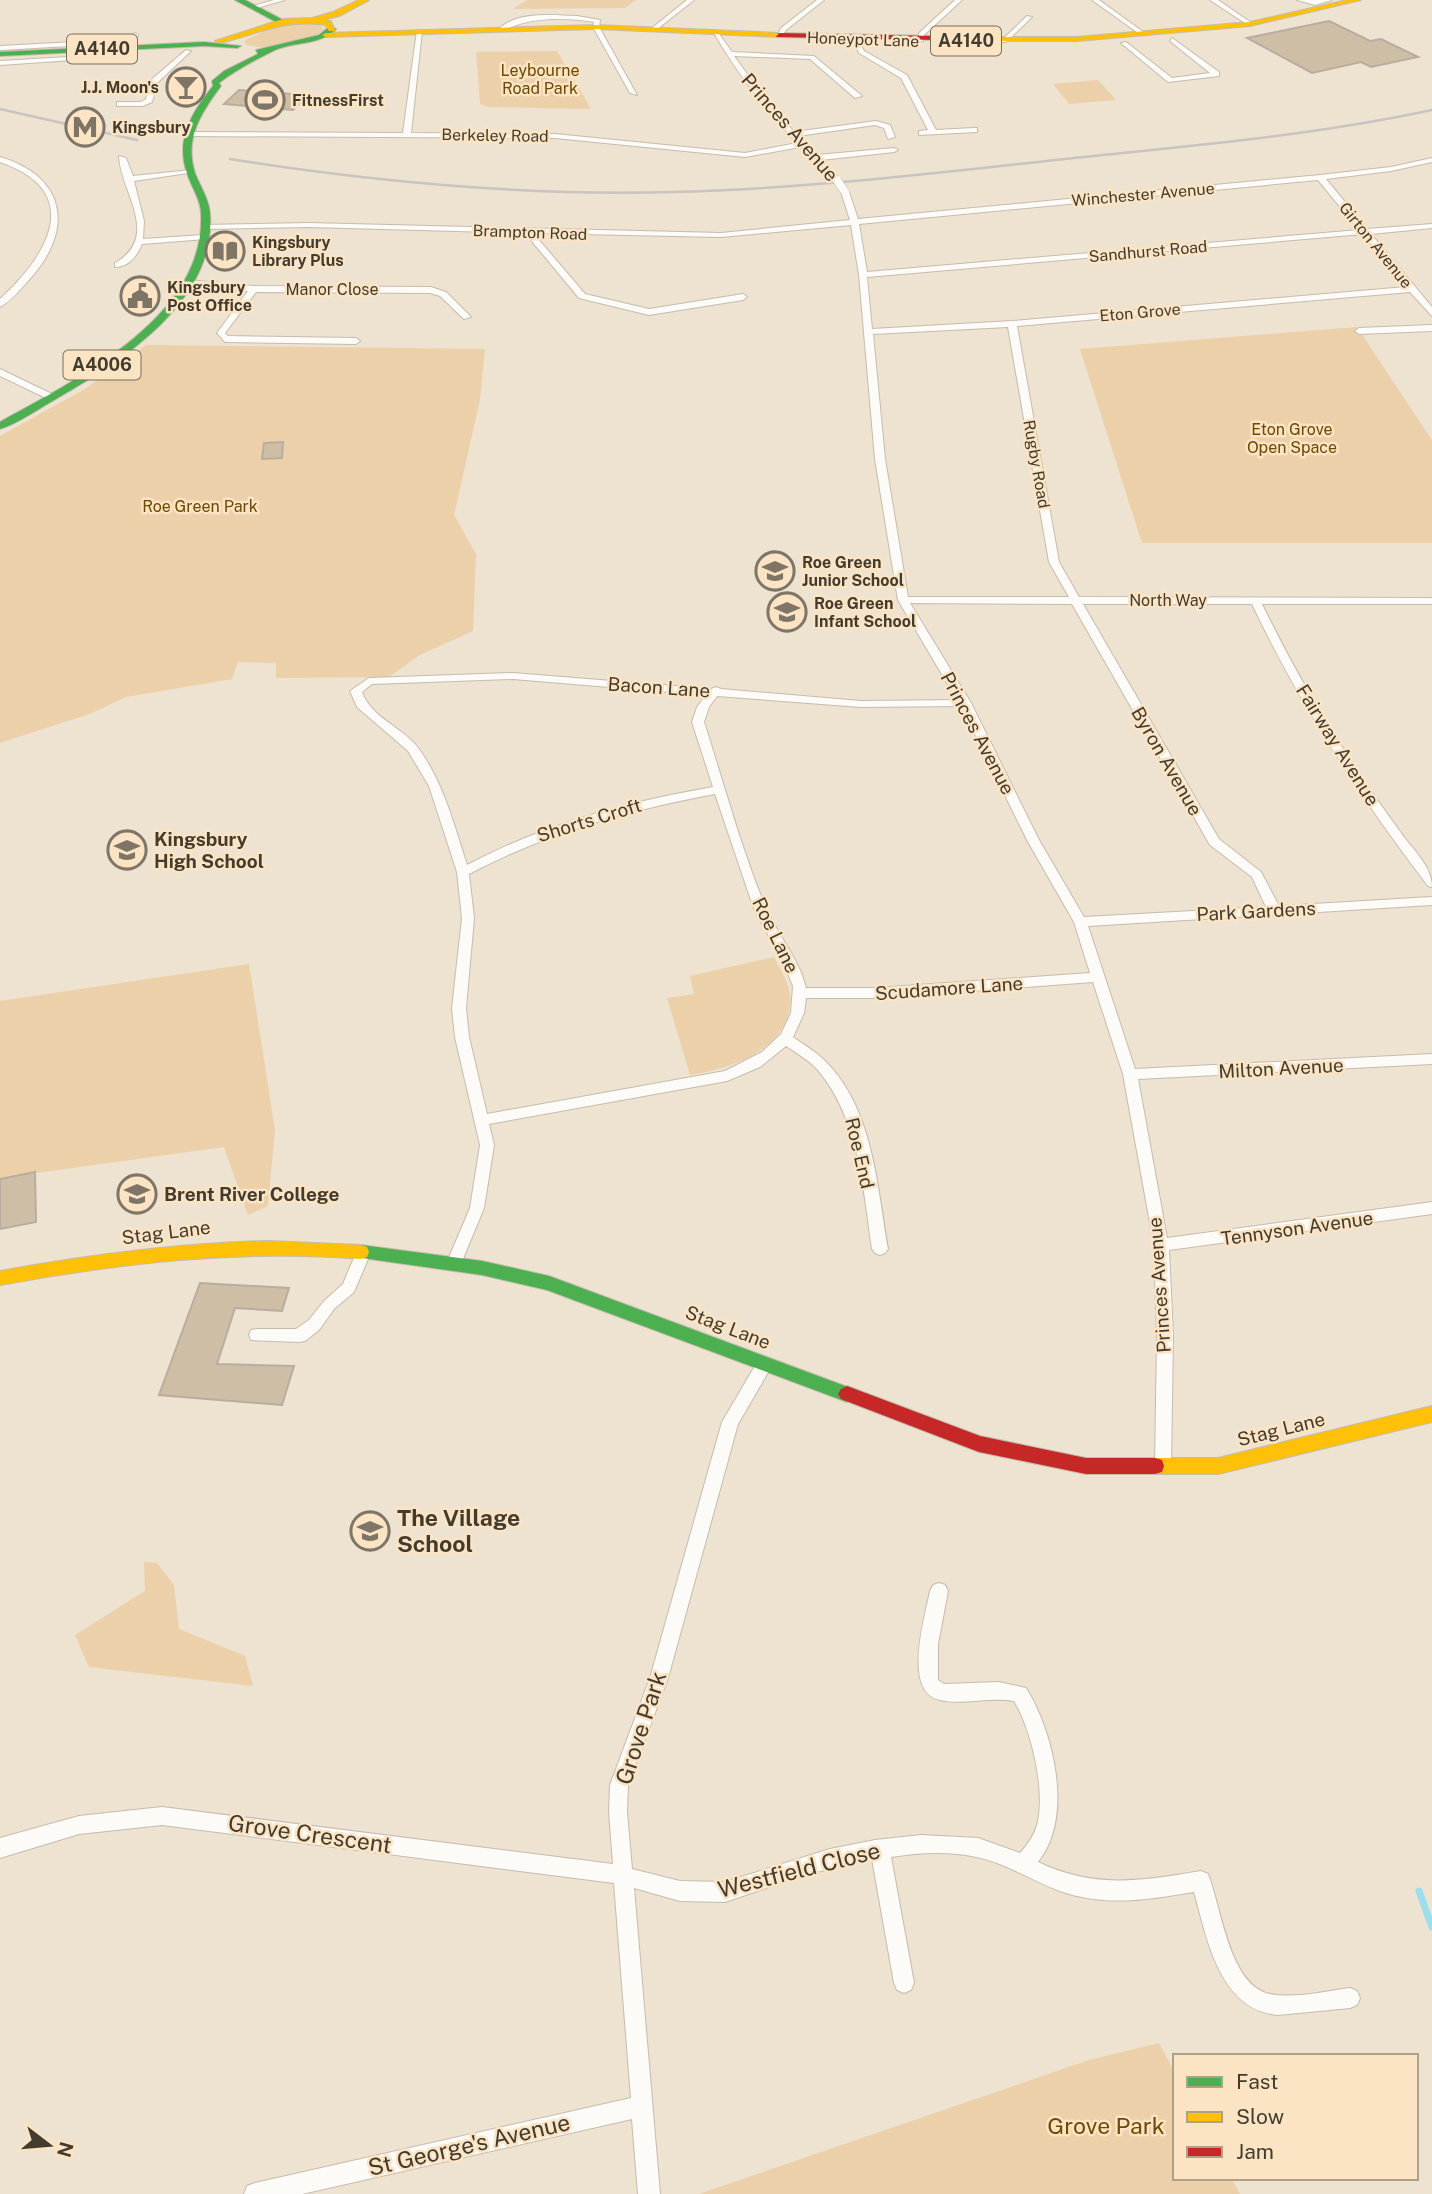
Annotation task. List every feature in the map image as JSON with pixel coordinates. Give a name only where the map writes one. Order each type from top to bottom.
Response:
[{"type":"main road","points":[[239,54],[270,51],[327,24],[365,0]]},
{"type":"main road","name":"Honeypot Lane","points":[[327,24],[414,31],[596,27],[855,39],[1004,41],[1143,34],[1250,24],[1357,0]]},
{"type":"main road","points":[[186,134],[217,86],[215,83],[227,72],[239,54],[261,14],[327,24]]},
{"type":"main road","name":"A4140","points":[[0,54],[204,44],[239,54]]},
{"type":"main road","name":"A4006","points":[[0,426],[97,369],[147,330],[187,284],[200,256],[204,232],[202,199],[184,154],[186,134]]},
{"type":"main road","name":"Stag Lane","points":[[0,1278],[201,1247],[287,1247],[456,1262],[543,1280],[979,1444],[1086,1466],[1218,1466],[1432,1414]]},
{"type":"street","points":[[261,14],[282,0]]},
{"type":"street","points":[[654,29],[691,0]]},
{"type":"street","points":[[779,36],[783,29],[821,0]]},
{"type":"street","points":[[921,40],[921,34],[959,0]]},
{"type":"street","points":[[1095,0],[1143,34]]},
{"type":"street","points":[[1213,0],[1250,24]]},
{"type":"street","points":[[1300,0],[1315,3],[1329,0]]},
{"type":"street","points":[[1004,41],[1029,17]]},
{"type":"street","points":[[596,27],[605,48],[634,93]]},
{"type":"street","points":[[407,134],[414,31]]},
{"type":"street","name":"Princes Avenue","points":[[717,33],[728,54],[793,134],[845,192],[854,221],[863,275],[880,459],[904,600],[965,703],[1033,840],[1080,922],[1130,1074],[1161,1245],[1165,1336],[1163,1467]]},
{"type":"street","points":[[855,39],[861,52],[904,77],[933,132]]},
{"type":"street","points":[[1124,43],[1171,80],[1216,74],[1172,40]]},
{"type":"street","points":[[0,48],[74,44],[71,58],[0,63]]},
{"type":"street","points":[[120,104],[143,104],[149,100],[154,82],[188,51]]},
{"type":"street","points":[[728,54],[812,57],[858,96]]},
{"type":"street","points":[[793,134],[876,123],[887,127],[891,137]]},
{"type":"street","points":[[922,133],[974,130]]},
{"type":"street","name":"Berkeley Road","points":[[186,134],[559,136],[745,155],[802,144]]},
{"type":"street","points":[[815,158],[894,150]]},
{"type":"street","points":[[118,265],[132,256],[139,242],[140,225],[130,179],[122,158]]},
{"type":"street","points":[[0,159],[20,165],[35,174],[51,198],[55,216],[46,253],[34,270],[0,304]]},
{"type":"street","name":"Winchester Avenue","points":[[854,221],[1320,177],[1391,169],[1432,160]]},
{"type":"street","points":[[130,179],[191,172]]},
{"type":"street","name":"Girton Avenue","points":[[1320,177],[1432,313]]},
{"type":"street","name":"Brampton Road","points":[[139,242],[204,232],[309,225],[529,233],[721,235],[854,221]]},
{"type":"street","name":"Sandhurst Road","points":[[863,275],[1432,226]]},
{"type":"street","points":[[529,233],[582,296],[649,312],[743,298]]},
{"type":"street","name":"Manor Close","points":[[187,284],[254,289],[431,290],[443,295],[467,317]]},
{"type":"street","points":[[254,289],[223,330],[221,335],[225,339],[356,341]]},
{"type":"street","name":"Eton Grove","points":[[869,332],[1012,324],[1412,289]]},
{"type":"street","name":"Rugby Road","points":[[1012,324],[1054,562],[1074,600]]},
{"type":"street","points":[[1359,331],[1432,328]]},
{"type":"street","points":[[0,372],[51,397]]},
{"type":"street","name":"North Way","points":[[904,600],[1432,601]]},
{"type":"street","name":"Byron Avenue","points":[[1074,600],[1214,842],[1257,875],[1274,909]]},
{"type":"street","name":"Fairway Avenue","points":[[1255,600],[1277,648],[1295,677],[1391,830],[1432,883]]},
{"type":"street","name":"Bacon Lane","points":[[463,872],[436,786],[413,748],[361,705],[356,691],[369,681],[513,676],[716,690],[861,704],[965,703]]},
{"type":"street","name":"Roe Lane","points":[[716,690],[703,707],[698,722],[760,910],[799,984],[801,993],[796,1019],[787,1040]]},
{"type":"street","name":"Shorts Croft","points":[[463,872],[499,852],[558,827],[643,802],[721,789]]},
{"type":"street","points":[[456,1262],[480,1193],[487,1145],[462,1037],[459,1008],[468,918],[463,872]]},
{"type":"street","name":"Park Gardens","points":[[1080,922],[1432,901]]},
{"type":"street","name":"Scudamore Lane","points":[[801,993],[875,993],[1098,977]]},
{"type":"street","points":[[483,1120],[727,1076],[756,1064],[787,1040]]},
{"type":"street","name":"Roe End","points":[[787,1040],[820,1063],[835,1082],[854,1117],[880,1249]]},
{"type":"street","name":"Milton Avenue","points":[[1130,1074],[1432,1059]]},
{"type":"street","name":"Tennyson Avenue","points":[[1161,1245],[1432,1208]]},
{"type":"street","points":[[257,1335],[299,1336],[314,1325],[329,1305],[349,1288],[363,1252]]},
{"type":"street","name":"Grove Park","points":[[649,2194],[623,1875],[620,1785],[659,1678],[730,1422],[765,1364]]},
{"type":"street","points":[[939,1591],[926,1670],[928,1683],[936,1691],[1006,1690],[1020,1694],[1031,1711],[1052,1801],[1039,1847],[1024,1864]]},
{"type":"street","name":"Grove Crescent","points":[[0,1848],[79,1825],[181,1817],[623,1875]]},
{"type":"street","name":"Westfield Close","points":[[623,1875],[666,1890],[719,1893],[821,1861],[880,1849],[965,1845],[1024,1864],[1086,1889],[1152,1889],[1201,1881],[1227,1964],[1236,1983],[1253,1998],[1269,2004],[1350,1998]]},
{"type":"street","points":[[880,1849],[904,1983]]},
{"type":"street","name":"St George's Avenue","points":[[255,2194],[643,2106]]},
{"type":"green space","points":[[527,0],[636,0],[625,8],[513,9]]},
{"type":"green space","points":[[313,22],[325,29],[309,39],[288,45],[256,47],[247,45],[244,41],[281,23]]},
{"type":"green space","name":"Leybourne Road Park","points":[[557,51],[591,109],[489,107],[480,104],[476,52]]},
{"type":"green space","points":[[1098,80],[1116,100],[1069,104],[1053,84]]},
{"type":"green space","name":"Eton Grove Open Space","points":[[1357,327],[1432,440],[1432,543],[1142,543],[1080,349]]},
{"type":"green space","name":"Roe Green Park","points":[[146,345],[485,349],[480,400],[454,515],[476,554],[473,631],[420,655],[389,677],[276,678],[276,663],[238,662],[232,679],[126,697],[92,713],[0,743],[0,436],[85,389]]},
{"type":"green space","points":[[774,957],[790,997],[786,1020],[778,1034],[753,1055],[738,1062],[690,1075],[667,998],[694,994],[690,976]]},
{"type":"green space","points":[[249,964],[275,1130],[268,1206],[248,1215],[224,1147],[0,1178],[0,1001]]},
{"type":"green space","points":[[144,1562],[157,1563],[174,1585],[179,1629],[245,1656],[253,1686],[89,1667],[75,1635],[145,1591]]},
{"type":"green space","name":"Grove Park","points":[[1159,2043],[1173,2069],[1173,2180],[1232,2180],[1240,2194],[699,2194],[1089,2060]]},
{"type":"building","points":[[1329,21],[1370,41],[1381,39],[1418,57],[1371,67],[1361,62],[1312,73],[1247,38]]},
{"type":"building","points":[[239,90],[306,95],[293,110],[224,104]]},
{"type":"building","points":[[283,442],[282,458],[262,459],[264,443]]},
{"type":"building","points":[[35,1172],[36,1222],[0,1229],[0,1179]]},
{"type":"building","points":[[200,1283],[289,1288],[282,1311],[235,1308],[217,1364],[294,1366],[282,1405],[159,1395]]},
{"type":"waterway","points":[[1419,1891],[1432,1927]]},
{"type":"railway","points":[[0,109],[137,140]]},
{"type":"railway","points":[[230,159],[450,186],[561,192],[672,192],[868,180],[1203,145],[1341,127],[1432,110]]},
{"type":"traffic: fast","points":[[239,0],[281,21]]},
{"type":"traffic: fast","points":[[259,52],[322,37],[332,29]]},
{"type":"traffic: fast","points":[[0,54],[204,44],[237,46]]},
{"type":"traffic: fast","points":[[0,426],[64,390],[134,342],[165,314],[189,284],[203,250],[206,213],[188,161],[191,126],[217,86],[215,83],[227,73],[270,51]]},
{"type":"traffic: fast","points":[[361,1252],[482,1268],[549,1283],[847,1394]]},
{"type":"traffic: slow","points":[[313,20],[336,14],[365,0]]},
{"type":"traffic: slow","points":[[989,39],[1077,39],[1250,24],[1357,0]]},
{"type":"traffic: slow","points":[[219,41],[296,20],[328,23],[332,29]]},
{"type":"traffic: slow","points":[[326,35],[596,27],[779,35]]},
{"type":"traffic: slow","points":[[0,1278],[135,1256],[223,1248],[314,1248],[361,1252]]},
{"type":"traffic: slow","points":[[1155,1466],[1218,1466],[1432,1414]]},
{"type":"traffic: jam","points":[[779,35],[989,39]]},
{"type":"traffic: jam","points":[[847,1394],[979,1444],[1086,1466],[1155,1466]]},
{"type":"place","name":"J.J. Moon's","points":[[186,87]]},
{"type":"place","name":"FitnessFirst","points":[[265,100]]},
{"type":"place","name":"Kingsbury","points":[[85,127]]},
{"type":"place","name":"Kingsbury Library Plus","points":[[225,251]]},
{"type":"place","name":"Kingsbury Post Office","points":[[140,296]]},
{"type":"place","name":"Roe Green Junior School","points":[[775,571]]},
{"type":"place","name":"Roe Green Infant School","points":[[787,612]]},
{"type":"place","name":"Kingsbury High School","points":[[127,850]]},
{"type":"place","name":"Brent River College","points":[[137,1194]]},
{"type":"place","name":"The Village School","points":[[370,1531]]}]
